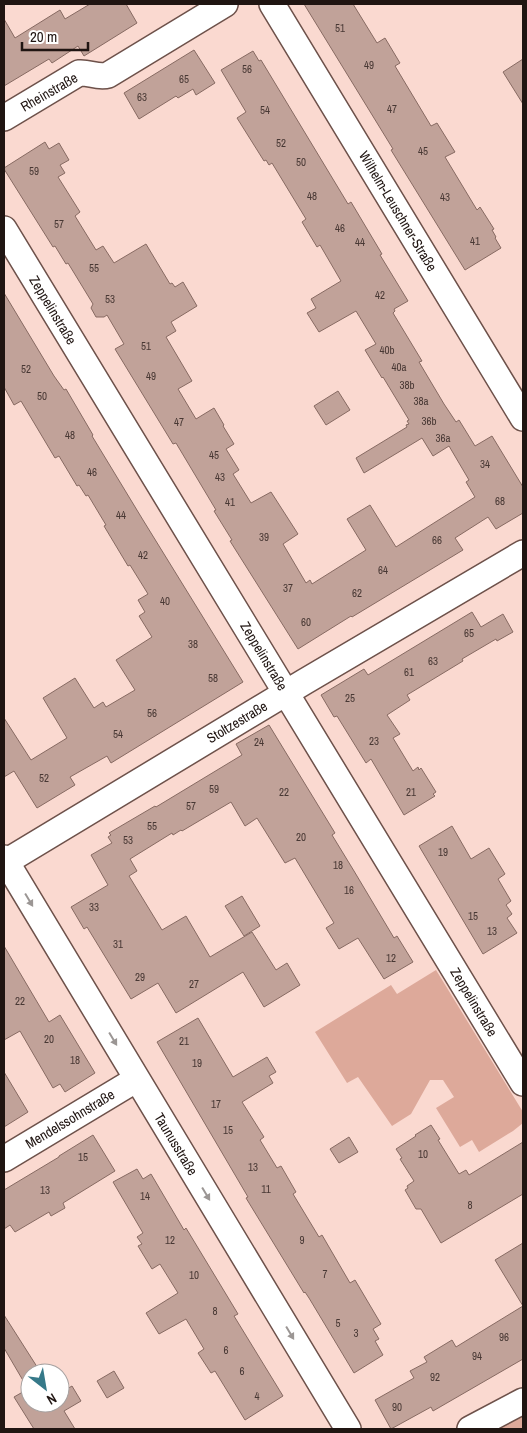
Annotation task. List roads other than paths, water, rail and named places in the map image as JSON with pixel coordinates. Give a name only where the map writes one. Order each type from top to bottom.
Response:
[{"type":"street","name":"Rheinstraße","points":[[4,118],[79,73],[84,72],[100,76],[108,75],[225,4]]},
{"type":"street","name":"Wilhelm-Leuschner-Straße","points":[[272,4],[523,418]]},
{"type":"street","name":"Zeppelinstraße","points":[[4,229],[523,1083]]},
{"type":"street","name":"Stoltzestraße","points":[[4,861],[523,553]]},
{"type":"street","name":"Taunusstraße","points":[[4,861],[348,1429]]},
{"type":"street","name":"Mendelssohnstraße","points":[[4,1159],[137,1079]]},
{"type":"street","points":[[470,1429],[523,1401]]}]
